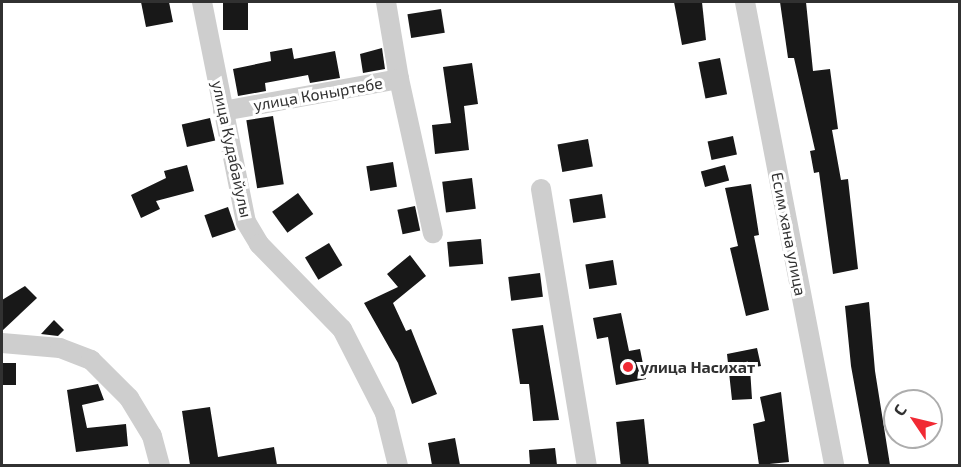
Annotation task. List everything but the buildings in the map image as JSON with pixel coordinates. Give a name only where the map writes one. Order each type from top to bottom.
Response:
[{"type":"street","name":"улица Кудабайулы","points":[[202,2],[246,222],[259,244],[342,329],[385,413],[398,465]]},
{"type":"street","points":[[386,2],[399,79]]},
{"type":"street","name":"Есим хана улица","points":[[745,2],[834,465]]},
{"type":"street","name":"улица Коныртебе","points":[[223,111],[399,79],[433,233]]},
{"type":"street","points":[[541,189],[587,465]]},
{"type":"street","points":[[2,343],[60,348],[91,360],[129,398],[152,436],[160,465]]},
{"type":"place","name":"улица Насихат","points":[[628,367]]}]
